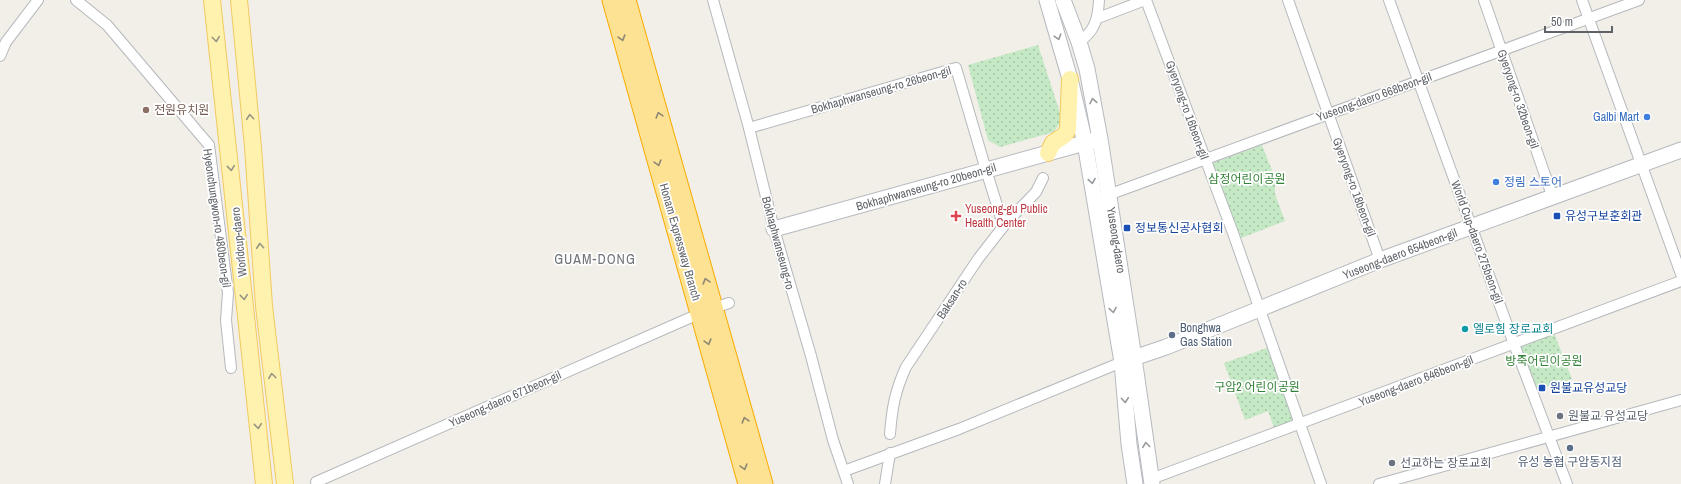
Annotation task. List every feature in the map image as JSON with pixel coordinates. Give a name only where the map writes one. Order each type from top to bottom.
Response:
[{"type":"highway","name":"Honam Expressway Branch","points":[[612,0],[748,484]]},
{"type":"highway","name":"Honam Expressway Branch","points":[[626,0],[763,484]]},
{"type":"main road","name":"Worldcup-daero","points":[[212,0],[264,484]]},
{"type":"main road","name":"Worldcup-daero","points":[[239,0],[253,147],[264,306],[285,484]]},
{"type":"main road","points":[[1048,153],[1053,143],[1065,135],[1068,130],[1070,114],[1068,101],[1070,80]]},
{"type":"street","points":[[0,56],[6,42],[38,0]]},
{"type":"street","name":"Hyeonchungwon-ro 480beon-gil","points":[[77,0],[107,25],[208,145],[228,293],[226,320],[230,368]]},
{"type":"street","name":"Bokhaphwanseung-ro","points":[[713,0],[749,128],[774,229],[811,356],[833,440],[848,484]]},
{"type":"street","name":"Yuseong-daero","points":[[1047,0],[1088,142],[1108,195],[1128,360],[1129,444],[1135,484]]},
{"type":"street","name":"Yuseong-daero","points":[[1063,0],[1079,42],[1087,69],[1088,142],[1151,482]]},
{"type":"street","points":[[1079,42],[1088,36],[1098,18],[1099,0]]},
{"type":"street","points":[[1098,18],[1146,0]]},
{"type":"street","name":"Gyeryong-ro 16beon-gil","points":[[1146,0],[1260,310],[1321,484]]},
{"type":"street","name":"Gyeryong-ro 18beon-gil","points":[[1288,0],[1380,260]]},
{"type":"street","name":"World Cup-daero 275beon-gil","points":[[1389,0],[1514,344],[1567,484]]},
{"type":"street","name":"Gyeryong-ro 32beon-gil","points":[[1484,0],[1553,198]]},
{"type":"street","points":[[1582,0],[1681,274]]},
{"type":"street","name":"Yuseong-daero 668beon-gil","points":[[1108,195],[1639,0]]},
{"type":"street","name":"Bokhaphwanseung-ro 26beon-gil","points":[[749,128],[956,68],[986,170]]},
{"type":"street","name":"Bokhaphwanseung-ro 20beon-gil","points":[[774,229],[1088,142]]},
{"type":"street","name":"Yuseong-daero 654beon-gil","points":[[1128,360],[1166,348],[1380,260],[1471,226],[1642,166],[1681,150]]},
{"type":"street","points":[[986,170],[1002,218],[1006,224]]},
{"type":"street","name":"Baksan-ro","points":[[890,434],[894,401],[898,386],[906,368],[978,259],[1006,224],[1036,192],[1043,178]]},
{"type":"street","name":"Yuseong-daero 646beon-gil","points":[[1151,482],[1681,281]]},
{"type":"street","name":"Yuseong-daero 671beon-gil","points":[[316,482],[694,316]]},
{"type":"street","points":[[844,471],[959,429],[1128,360]]},
{"type":"street","points":[[1379,484],[1550,438],[1681,400]]},
{"type":"street","points":[[885,484],[890,453]]},
{"type":"green space","points":[[1038,45],[1062,119],[1054,132],[1000,147],[988,140],[968,65]]},
{"type":"green space","name":"삼정어린이공원","points":[[1262,145],[1275,178],[1275,194],[1285,221],[1241,238],[1213,163]]},
{"type":"green space","name":"방죽어린이공원","points":[[1554,333],[1572,379],[1536,390],[1517,348]]},
{"type":"green space","name":"구암2 어린이공원","points":[[1267,348],[1294,423],[1275,430],[1268,411],[1245,420],[1224,363]]},
{"type":"place","name":"전원유치원","points":[[146,110]]},
{"type":"place","name":"Galbi Mart","points":[[1647,117]]},
{"type":"place","name":"정림 스토어","points":[[1496,182]]},
{"type":"place","name":"Yuseong-gu Public Health Center","points":[[956,216]]},
{"type":"place","name":"유성구보훈회관","points":[[1557,216]]},
{"type":"place","name":"정보통신공사협회","points":[[1127,228]]},
{"type":"place","name":"엘로힘 장로교회","points":[[1465,329]]},
{"type":"place","name":"Bonghwa Gas Station","points":[[1172,335]]},
{"type":"place","name":"원불교유성교당","points":[[1542,388]]},
{"type":"place","name":"원불교 유성교당","points":[[1560,416]]},
{"type":"place","name":"유성 농협 구암동지점","points":[[1570,448]]},
{"type":"place","name":"선교하는 장로교회","points":[[1392,463]]},
{"type":"district","name":"GUAM-DONG","points":[[595,259]]}]
